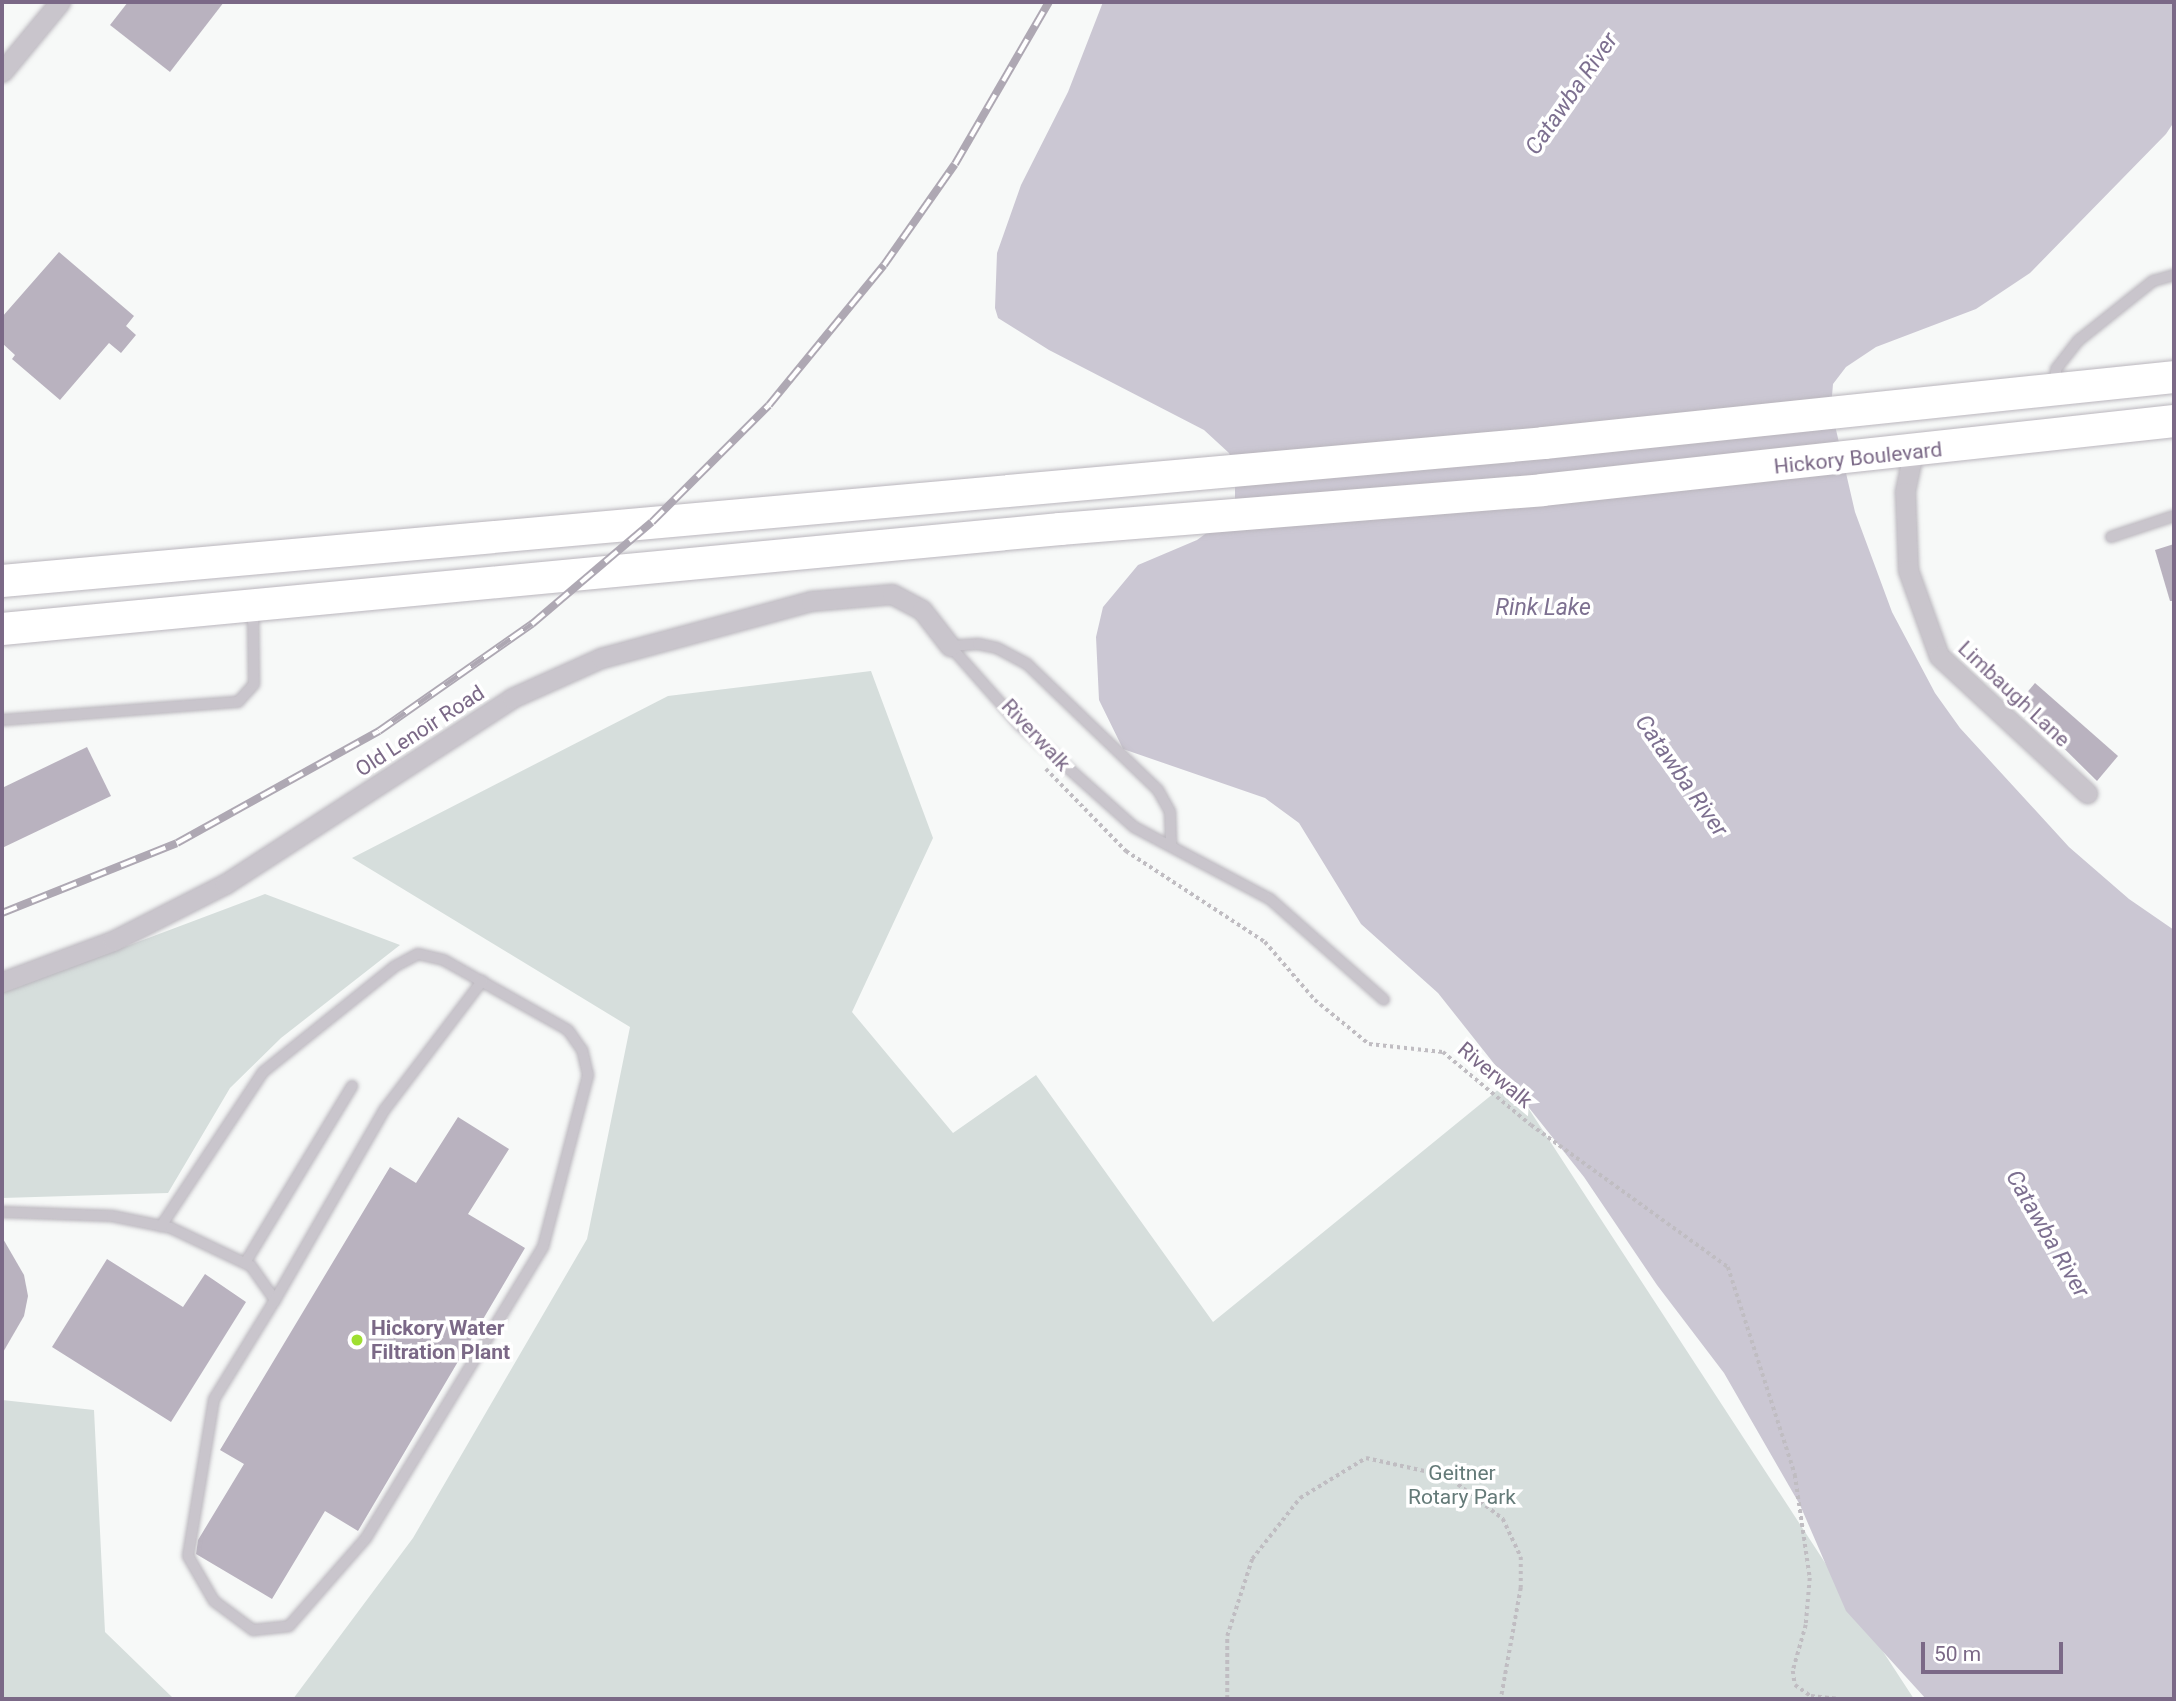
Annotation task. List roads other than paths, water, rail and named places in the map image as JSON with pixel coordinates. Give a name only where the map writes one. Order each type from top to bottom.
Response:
[{"type":"highway","points":[[2,580],[1544,443],[1915,407],[2174,377]]},
{"type":"highway","name":"Hickory Boulevard","points":[[2,629],[1060,529],[1542,490],[1900,454],[2174,421]]},
{"type":"street","points":[[2,72],[61,2]]},
{"type":"street","name":"Limbaugh Lane","points":[[1900,454],[1905,492],[1908,570],[1939,656],[2087,793]]},
{"type":"street","name":"Old Lenoir Road","points":[[2,982],[113,941],[225,884],[512,698],[601,658],[811,601],[892,594],[922,610],[950,646]]},
{"type":"lane","points":[[2055,390],[2056,369],[2065,353],[2153,281],[2174,275]]},
{"type":"lane","points":[[2111,537],[2174,516]]},
{"type":"lane","points":[[2,720],[238,702],[254,684],[253,605]]},
{"type":"lane","points":[[950,646],[978,643],[998,648],[1027,664],[1158,790],[1170,813],[1171,845]]},
{"type":"lane","points":[[950,646],[1020,725],[1134,827],[1270,899],[1384,1000]]},
{"type":"lane","points":[[161,1226],[263,1072],[394,967],[418,954],[444,960],[482,981],[568,1030],[582,1050],[588,1075],[543,1247],[366,1538],[289,1626],[253,1630],[214,1601],[188,1556],[214,1399],[275,1300],[385,1109],[482,981]]},
{"type":"lane","points":[[245,1263],[352,1086]]},
{"type":"lane","points":[[2,1212],[112,1216],[161,1226],[245,1263],[275,1300]]},
{"type":"water","name":"Rink Lake","points":[[1103,2],[2174,2],[2174,122],[2166,134],[2030,273],[1976,309],[1876,347],[1846,367],[1833,384],[1831,408],[1855,512],[1892,612],[1935,693],[1960,728],[2069,847],[2129,899],[2174,930],[2174,1699],[1926,1699],[1846,1611],[1800,1505],[1724,1373],[1657,1285],[1584,1177],[1438,993],[1361,924],[1299,823],[1265,798],[1123,749],[1099,700],[1096,637],[1103,607],[1138,565],[1197,540],[1220,523],[1235,500],[1235,468],[1229,453],[1204,430],[1049,350],[998,318],[995,308],[997,253],[1021,185],[1068,92]]},
{"type":"railway","points":[[2,913],[177,843],[379,731],[532,624],[652,522],[769,405],[884,265],[955,164],[1049,2]]},
{"type":"place","name":"Hickory Water Filtration Plant","points":[[357,1340]]},
{"type":"water label","name":"Catawba River","points":[[1572,94]]},
{"type":"water label","name":"Catawba River","points":[[1681,776]]},
{"type":"water label","name":"Catawba River","points":[[2047,1234]]},
{"type":"park label","name":"Geitner Rotary Park","points":[[1462,1485]]}]
